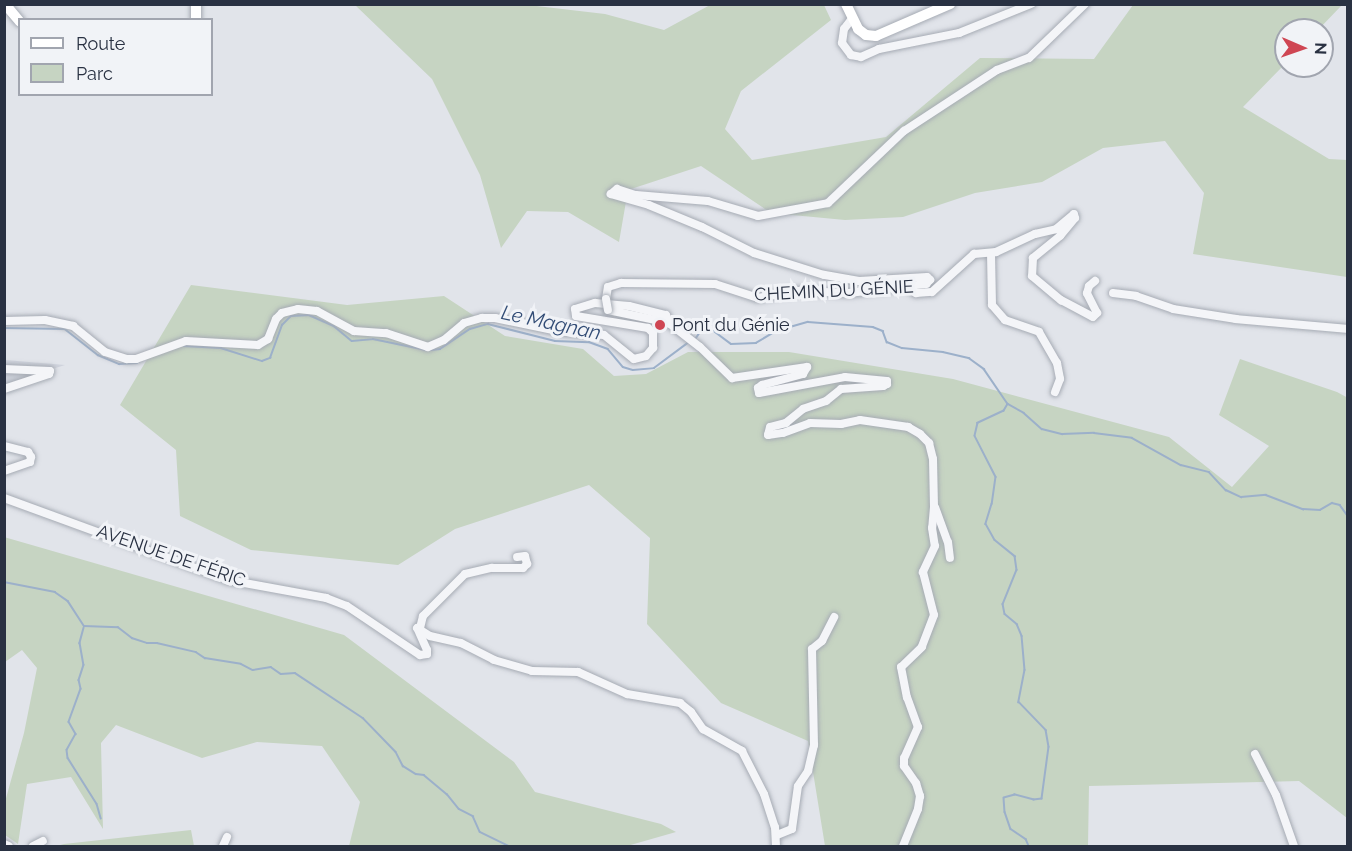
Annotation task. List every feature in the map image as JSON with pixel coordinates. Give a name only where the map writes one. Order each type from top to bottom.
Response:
[{"type":"main road","points":[[5,4],[18,20]]},
{"type":"main road","points":[[846,4],[851,20],[862,33],[876,36],[896,30],[950,4]]},
{"type":"street","points":[[851,20],[844,29],[843,43],[848,52],[861,57],[886,48],[958,33],[1031,4]]},
{"type":"street","name":"CHEMIN DU GÉNIE","points":[[903,846],[918,809],[920,796],[916,783],[904,766],[904,758],[918,727],[907,697],[901,667],[916,656],[933,623],[933,605],[923,572],[934,552],[932,450],[915,430],[856,420],[840,424],[810,423],[771,435],[767,432],[770,427],[786,423],[803,409],[826,401],[842,389],[886,385],[886,379],[845,377],[787,386],[762,394],[757,391],[762,385],[803,374],[807,367],[732,378],[678,328],[669,323],[608,310],[606,299],[608,287],[621,283],[715,284],[758,298],[797,291],[849,293],[922,286],[930,280],[927,277],[859,281],[824,275],[754,253],[702,227],[649,205],[611,194],[614,189],[617,189],[636,195],[708,201],[758,216],[828,203],[904,131],[997,70],[1029,58],[1085,4]]},
{"type":"street","points":[[907,286],[916,293],[932,292],[974,254],[991,253],[1035,234],[1056,230],[1074,214],[1075,218],[1060,236],[1033,258],[1030,271],[1035,280],[1061,300],[1093,317],[1097,313],[1088,293],[1089,286],[1095,281]]},
{"type":"street","points":[[991,253],[992,305],[1005,320],[1039,332],[1057,363],[1060,379],[1055,392]]},
{"type":"street","points":[[1113,293],[1136,296],[1173,309],[1236,319],[1347,329]]},
{"type":"street","points":[[4,321],[45,320],[73,326],[105,352],[127,359],[136,359],[186,341],[258,345],[268,339],[276,319],[282,313],[298,309],[317,311],[354,331],[386,333],[420,347],[428,347],[444,340],[464,323],[482,318],[495,318],[557,331],[604,335],[634,359],[646,356],[653,348],[653,333],[648,328],[576,316],[575,309],[595,303],[629,306],[666,315],[669,323]]},
{"type":"street","points":[[4,369],[50,371],[49,374],[9,388]]},
{"type":"street","points":[[4,446],[28,452],[31,457],[30,462],[4,471]]},
{"type":"street","name":"AVENUE DE FÉRIC","points":[[4,498],[228,579],[326,597],[347,606],[424,656],[427,650],[417,632],[417,628],[420,628]]},
{"type":"street","points":[[934,507],[948,542],[950,558]]},
{"type":"street","points":[[517,557],[525,556],[527,564],[511,570],[500,567],[474,571],[462,576],[423,616],[420,628],[430,636],[461,643],[494,660],[532,671],[578,672],[627,694],[680,703],[691,712],[704,729],[742,751],[765,794],[777,835],[776,846]]},
{"type":"street","points":[[777,835],[792,830],[798,786],[808,771],[814,745],[812,649],[822,641],[834,617]]},
{"type":"street","points":[[1255,754],[1276,795],[1294,846]]},
{"type":"street","points":[[223,846],[227,837]]},
{"type":"street","points":[[33,846],[43,842]]},
{"type":"street","points":[[4,844],[9,846]]},
{"type":"shaded area","points":[[5,360],[65,365],[5,384]]},
{"type":"green space","points":[[355,5],[528,5],[605,14],[664,30],[710,5],[824,5],[831,20],[741,91],[725,129],[752,160],[886,137],[980,58],[1094,59],[1133,5],[1342,5],[1330,18],[1274,18],[1274,75],[1243,107],[1329,159],[1347,160],[1347,277],[1193,254],[1204,193],[1165,141],[1103,148],[1042,182],[975,193],[903,217],[845,220],[771,213],[701,166],[628,190],[619,242],[568,212],[527,211],[501,248],[480,175],[432,79]]},
{"type":"green space","points":[[191,285],[347,305],[444,296],[505,336],[583,349],[614,376],[646,374],[688,352],[789,352],[953,379],[1169,437],[1232,487],[1269,446],[1219,415],[1240,359],[1337,392],[1348,398],[1347,818],[1299,781],[1089,786],[1088,846],[825,846],[808,741],[721,703],[647,624],[650,538],[589,485],[455,529],[398,565],[251,550],[180,516],[176,450],[120,405]]},
{"type":"green space","points":[[4,537],[344,635],[514,762],[535,792],[661,824],[676,832],[627,846],[349,846],[360,802],[322,746],[257,742],[202,758],[116,725],[101,743],[103,829],[71,777],[27,784],[18,844],[5,835],[5,802],[24,733],[37,668],[22,650],[5,662]]},
{"type":"green space","points":[[191,830],[194,846],[56,846],[64,844]]},
{"type":"waterway","name":"Le Magnan","points":[[184,346],[221,348],[262,361],[270,358],[282,325],[291,316],[309,315],[334,326],[352,341],[373,339],[426,350]]},
{"type":"waterway","name":"Le Magnan","points":[[696,338],[700,332],[714,331],[731,344],[756,343],[776,331],[808,322],[873,327],[883,331],[887,342],[902,348],[943,352],[969,358],[984,369],[1008,404],[1004,411],[978,423],[975,436],[996,477],[986,524],[995,540],[1015,556],[1017,570],[1003,604],[1005,614],[1017,624],[1022,636],[1025,670],[1019,702],[1046,730],[1049,747],[1042,799],[1034,800],[1015,795],[1004,798],[1005,812],[1011,829],[1026,839],[1029,846]]},
{"type":"waterway","name":"Le Magnan","points":[[431,350],[440,349],[470,329],[488,324],[555,341],[589,342],[608,349],[623,367],[633,370],[654,368],[689,342]]},
{"type":"waterway","name":"Le Magnan","points":[[4,328],[65,329],[98,355],[119,364],[137,363]]},
{"type":"waterway","points":[[1008,404],[1024,413],[1042,429],[1062,434],[1094,433],[1132,438],[1181,465],[1209,472],[1226,490],[1241,497],[1266,495],[1303,509],[1320,510],[1332,503],[1340,505],[1348,516]]},
{"type":"waterway","points":[[4,582],[55,592],[68,601],[84,626],[118,627],[132,638],[147,643],[157,643],[196,652],[205,658],[241,664],[253,670],[271,667],[281,674],[295,673],[363,718],[396,752],[403,766],[416,774],[424,775],[447,794],[459,809],[473,816],[480,832],[509,846]]},
{"type":"waterway","points":[[84,628],[80,643],[84,665],[79,680],[81,689],[69,722],[76,734],[67,750],[68,758],[97,804],[101,818]]},
{"type":"place","name":"Pont du Génie","points":[[660,325]]}]
